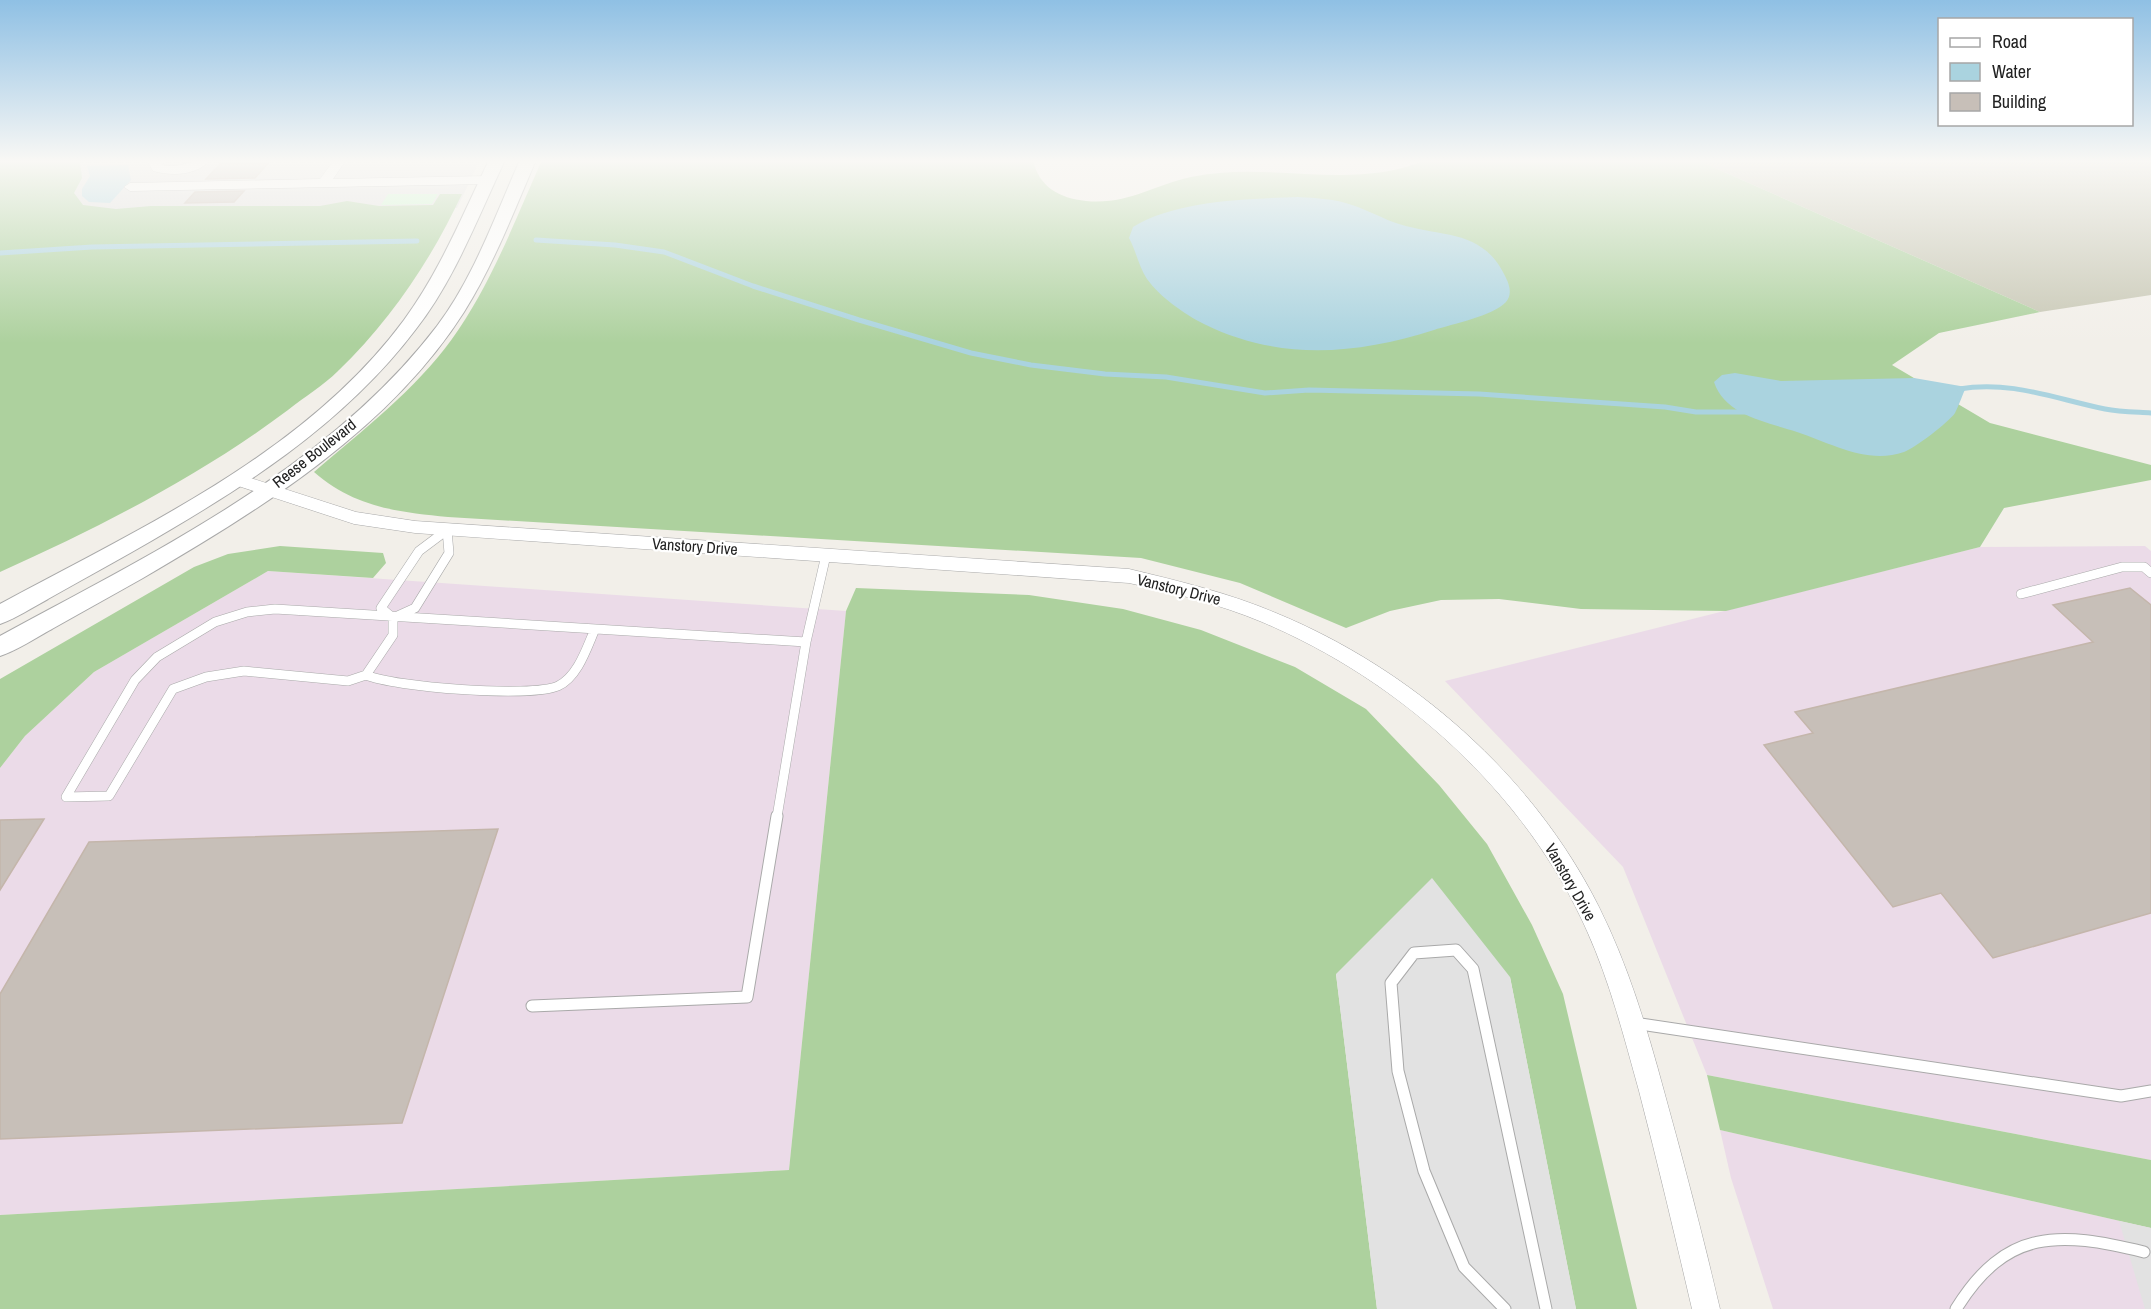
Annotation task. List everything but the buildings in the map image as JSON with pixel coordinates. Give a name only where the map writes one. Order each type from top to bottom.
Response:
[{"type":"street","name":"Reese Boulevard","points":[[0,615],[168,520],[235,479],[331,407],[394,344],[431,293],[467,221]]},
{"type":"street","name":"Reese Boulevard","points":[[3,646],[153,560],[266,490],[364,414],[429,347],[456,311],[476,276],[501,221]]},
{"type":"street","name":"Vanstory Drive","points":[[235,479],[354,518],[447,530],[1082,572],[1161,582],[1240,605],[1288,625],[1338,651],[1400,691],[1459,738],[1492,772],[1541,830],[1590,912],[1608,955],[1631,1023],[1672,1167],[1706,1309]]},
{"type":"lane","points":[[393,618],[381,608],[419,551],[447,530]]},
{"type":"lane","points":[[393,618],[415,608],[448,553],[447,530]]},
{"type":"lane","points":[[532,1006],[747,997],[806,642],[826,555]]},
{"type":"lane","points":[[2021,594],[2122,567],[2144,567],[2151,573]]},
{"type":"lane","points":[[393,618],[393,635],[366,675],[348,681],[244,671],[206,677],[173,689],[109,796],[66,797],[135,680],[157,657],[215,622],[247,612],[275,609],[806,642]]},
{"type":"lane","points":[[366,675],[379,681],[522,691],[558,686],[580,664],[595,629]]},
{"type":"lane","points":[[1505,1309],[1464,1267],[1424,1172],[1398,1071],[1391,983],[1414,953],[1456,950],[1473,969],[1546,1309]]},
{"type":"lane","points":[[1631,1023],[2121,1096],[2151,1091]]},
{"type":"lane","points":[[1956,1309],[1979,1274],[2010,1252],[2050,1238],[2111,1243],[2144,1252]]},
{"type":"shaded area","points":[[1835,221],[2151,221],[2151,295],[2040,312]]},
{"type":"shaded area","points":[[2145,546],[2151,551],[2151,1160],[1707,1075],[1623,867],[1445,681],[1980,547]]},
{"type":"shaded area","points":[[268,571],[846,611],[789,1170],[0,1215],[0,768],[25,736],[94,672]]},
{"type":"shaded area","points":[[1432,878],[1510,977],[1576,1309],[1377,1309],[1336,974]]},
{"type":"shaded area","points":[[1720,1130],[2151,1228],[2151,1309],[1773,1309],[1731,1178]]},
{"type":"shaded area","points":[[2119,1221],[2151,1228],[2151,1309],[2145,1309]]},
{"type":"green space","points":[[0,221],[448,221],[423,266],[392,310],[357,351],[326,382],[254,434],[185,478],[75,537],[0,572]]},
{"type":"green space","points":[[515,221],[1835,221],[2040,312],[1939,333],[1892,365],[1990,423],[2151,465],[2151,480],[2004,508],[1980,547],[1726,611],[1581,609],[1499,599],[1441,600],[1390,611],[1346,628],[1240,583],[1141,558],[448,517],[377,506],[329,484],[314,472],[422,376],[466,318],[502,252]]},
{"type":"green space","points":[[280,546],[383,553],[386,563],[373,578],[268,571],[94,672],[25,736],[0,768],[0,679],[194,567],[228,554]]},
{"type":"green space","points":[[856,588],[1029,595],[1123,609],[1201,630],[1295,667],[1366,709],[1439,785],[1487,844],[1532,925],[1563,994],[1637,1309],[1576,1309],[1510,977],[1336,974],[1377,1309],[0,1309],[0,1215],[789,1170],[846,611]]},
{"type":"green space","points":[[1707,1075],[2151,1160],[2151,1228],[1720,1130]]},
{"type":"water","points":[[1145,221],[1390,221],[1460,238],[1486,250],[1497,262],[1506,278],[1510,293],[1506,302],[1500,307],[1482,315],[1375,345],[1318,350],[1289,349],[1260,344],[1232,336],[1204,324],[1165,299],[1147,279],[1142,269],[1129,238],[1133,227]]},
{"type":"water","points":[[1735,373],[1781,381],[1914,378],[1966,387],[1955,413],[1931,434],[1904,452],[1876,456],[1849,451],[1761,421],[1737,410],[1720,394],[1714,382],[1722,375]]},
{"type":"waterway","points":[[536,240],[615,245],[664,252],[753,286],[859,320],[971,353],[1031,365],[1105,374],[1166,377],[1265,393],[1309,390],[1479,394],[1665,407],[1696,412],[1747,412]]},
{"type":"waterway","points":[[0,253],[92,247],[417,241]]},
{"type":"waterway","points":[[1959,389],[1978,387],[2015,389],[2105,409],[2151,413]]}]
